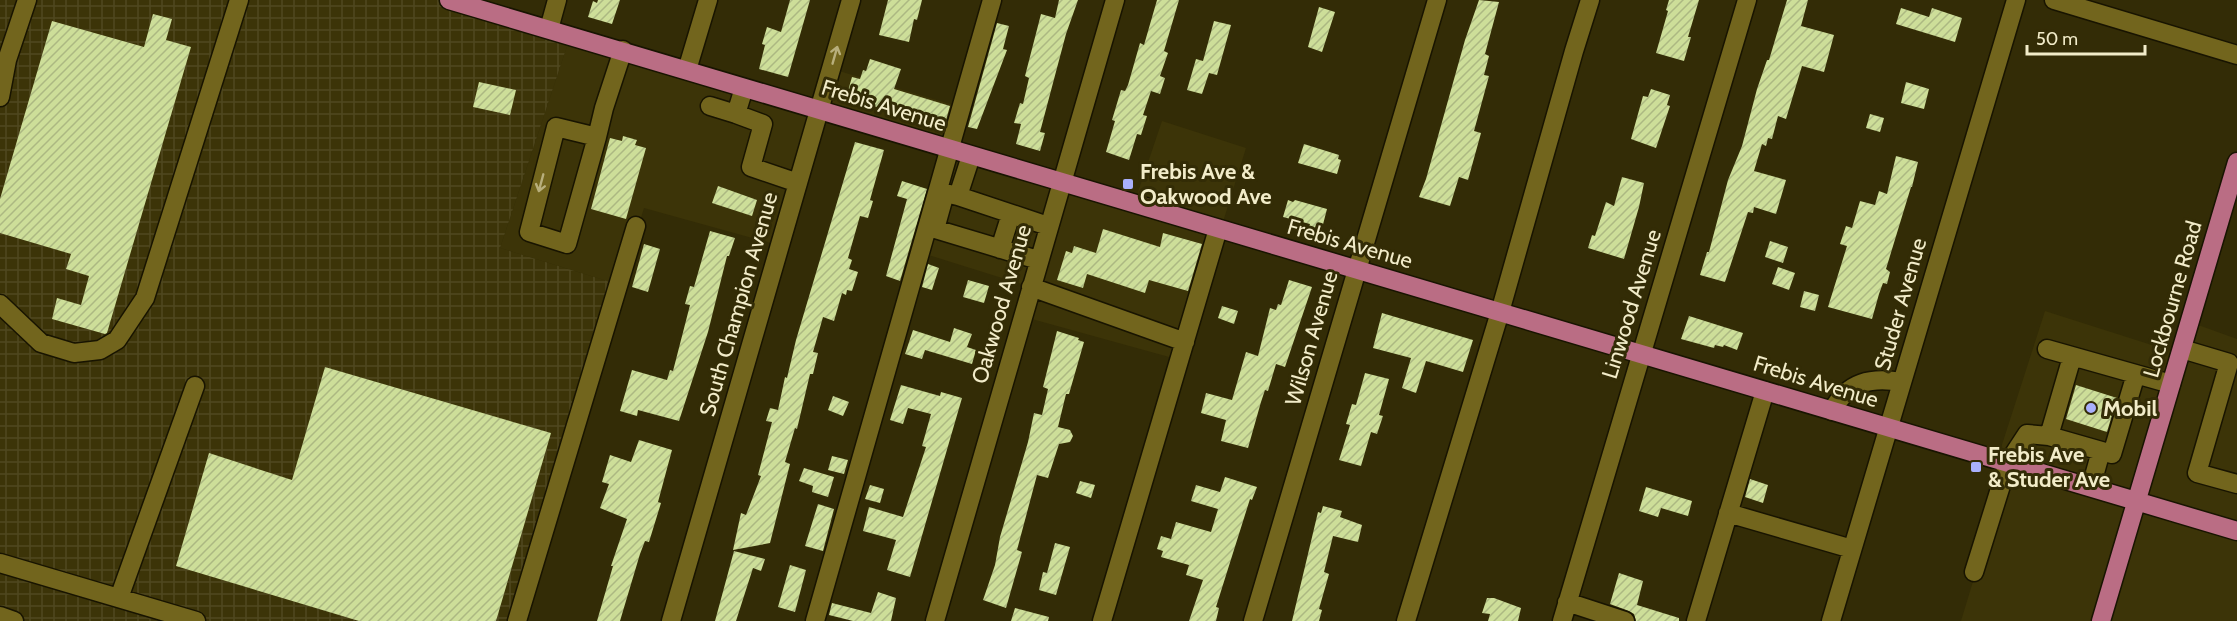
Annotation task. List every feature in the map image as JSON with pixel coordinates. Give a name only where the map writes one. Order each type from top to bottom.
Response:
[{"type":"main road","name":"Frebis Avenue","points":[[449,0],[2237,531]]},
{"type":"main road","name":"Lockbourne Road","points":[[2101,621],[2237,162]]},
{"type":"street","points":[[0,97],[7,60],[27,0]]},
{"type":"street","points":[[0,304],[41,343],[74,353],[100,350],[117,340],[145,298],[239,0]]},
{"type":"street","points":[[549,29],[558,0]]},
{"type":"street","points":[[687,70],[708,0]]},
{"type":"street","name":"South Champion Avenue","points":[[671,621],[851,0]]},
{"type":"street","points":[[815,621],[992,0]]},
{"type":"street","name":"Oakwood Avenue","points":[[934,621],[1115,0]]},
{"type":"street","name":"Wilson Avenue","points":[[1253,621],[1437,0]]},
{"type":"street","points":[[1406,621],[1500,312],[1590,0]]},
{"type":"street","name":"Linwood Avenue","points":[[1562,621],[1747,0]]},
{"type":"street","name":"Studer Avenue","points":[[1831,621],[2016,0]]},
{"type":"street","points":[[2054,0],[2237,55]]},
{"type":"street","points":[[597,137],[556,126],[529,232],[567,244],[597,137],[604,108],[623,50]]},
{"type":"street","points":[[736,114],[744,88]]},
{"type":"street","points":[[710,106],[763,124],[751,167],[798,183]]},
{"type":"street","points":[[958,196],[971,156]]},
{"type":"street","points":[[1038,261],[935,229],[945,193],[1048,226]]},
{"type":"street","points":[[1000,249],[1011,214]]},
{"type":"street","points":[[516,621],[636,226]]},
{"type":"street","points":[[1102,621],[1218,229]]},
{"type":"street","points":[[1031,287],[1185,342]]},
{"type":"street","points":[[2182,348],[2229,363],[2198,473],[2237,484]]},
{"type":"street","points":[[2047,349],[2171,384]]},
{"type":"street","points":[[2049,436],[2072,357]]},
{"type":"street","points":[[1974,572],[2008,463],[2027,434],[2049,436],[2112,454],[2136,374]]},
{"type":"street","points":[[1832,411],[1842,395],[1859,385],[1879,380],[1902,382]]},
{"type":"street","points":[[119,598],[195,386]]},
{"type":"street","points":[[1696,621],[1765,391]]},
{"type":"street","points":[[2091,487],[2101,451]]},
{"type":"street","points":[[1728,513],[1852,549]]},
{"type":"street","points":[[0,563],[196,621]]},
{"type":"street","points":[[1567,602],[1625,621]]},
{"type":"street","points":[[0,616],[14,621]]},
{"type":"shaded area","points":[[0,0],[454,0],[571,34],[500,248],[620,285],[519,621],[0,621]]},
{"type":"shaded area","points":[[571,34],[817,107],[829,68],[960,107],[949,146],[1135,201],[1162,121],[1246,148],[1180,360],[1021,316],[1031,287],[919,252],[947,151],[818,112],[778,245],[644,208],[620,285],[500,248]]},
{"type":"shaded area","points":[[2045,311],[2180,354],[2190,322],[2237,339],[2237,621],[1961,621],[2002,486],[1998,457]]},
{"type":"building","points":[[598,0],[620,0],[612,24],[588,17],[593,1],[597,3]]},
{"type":"building","points":[[790,0],[810,0],[788,77],[759,69],[767,27],[781,32]]},
{"type":"building","points":[[888,0],[922,0],[917,20],[914,19],[909,42],[879,35]]},
{"type":"building","points":[[1059,0],[1078,0],[1066,34],[1040,132],[1045,133],[1040,151],[1016,144],[1021,124],[1014,123],[1020,103],[1023,104],[1029,78],[1025,76],[1041,14],[1055,18]]},
{"type":"building","points":[[1157,0],[1179,0],[1164,51],[1168,53],[1160,76],[1165,78],[1160,94],[1151,91],[1143,115],[1147,116],[1141,135],[1137,134],[1129,160],[1106,152],[1121,90],[1125,91],[1128,85],[1140,43],[1144,45]]},
{"type":"building","points":[[1479,0],[1499,2],[1485,54],[1489,56],[1484,75],[1489,76],[1474,131],[1481,133],[1468,180],[1459,177],[1450,206],[1419,197]]},
{"type":"building","points":[[1669,0],[1699,0],[1688,37],[1691,37],[1684,61],[1656,53]]},
{"type":"building","points":[[1787,0],[1808,0],[1801,26],[1834,35],[1824,72],[1802,66],[1786,119],[1778,116],[1772,139],[1768,138],[1766,146],[1762,144],[1754,171],[1786,180],[1776,214],[1754,207],[1753,213],[1748,212],[1725,282],[1700,275],[1707,252],[1709,252],[1728,180],[1742,146],[1757,89],[1767,60],[1769,60]]},
{"type":"building","points":[[1319,7],[1335,12],[1322,52],[1308,47]]},
{"type":"building","points":[[1901,8],[1929,17],[1932,8],[1962,18],[1955,42],[1896,24]]},
{"type":"building","points":[[153,14],[172,19],[166,40],[191,47],[105,334],[52,319],[57,298],[81,305],[89,276],[66,269],[71,254],[0,233],[0,199],[52,21],[144,47]]},
{"type":"building","points":[[1214,21],[1231,25],[1217,75],[1209,73],[1202,94],[1187,90],[1196,59],[1203,61]]},
{"type":"building","points":[[997,23],[1009,26],[1003,49],[1007,50],[977,129],[968,127]]},
{"type":"building","points":[[870,59],[901,69],[894,89],[950,106],[942,126],[849,99],[847,94],[852,77],[860,79]]},
{"type":"building","points":[[479,82],[516,90],[510,115],[473,107]]},
{"type":"building","points":[[1906,82],[1929,89],[1924,109],[1901,103]]},
{"type":"building","points":[[1651,89],[1670,95],[1667,105],[1670,106],[1656,148],[1631,139],[1643,96],[1648,97]]},
{"type":"building","points":[[1870,114],[1884,118],[1880,132],[1866,128]]},
{"type":"building","points":[[623,136],[637,140],[635,145],[646,148],[626,219],[591,209],[610,138],[622,141]]},
{"type":"building","points":[[855,142],[884,150],[870,200],[873,201],[868,218],[860,216],[848,258],[852,260],[849,269],[858,272],[852,291],[847,290],[846,295],[842,293],[834,321],[823,317],[813,352],[818,353],[813,374],[810,374],[797,429],[795,428],[785,462],[790,464],[770,543],[733,550],[741,513],[746,515],[761,476],[758,475],[772,422],[766,421],[770,408],[778,410],[785,377],[787,378],[796,340]]},
{"type":"building","points":[[1304,144],[1339,155],[1338,159],[1341,160],[1337,174],[1298,163]]},
{"type":"building","points":[[1896,156],[1918,162],[1886,269],[1890,272],[1887,284],[1883,283],[1872,319],[1828,307],[1847,246],[1840,244],[1846,226],[1852,228],[1860,201],[1875,205],[1879,191],[1887,194]]},
{"type":"building","points":[[1622,177],[1644,183],[1624,259],[1588,248],[1592,235],[1595,236],[1606,202],[1614,206]]},
{"type":"building","points":[[902,181],[927,189],[900,281],[886,276],[907,199],[897,196]]},
{"type":"building","points":[[718,186],[757,200],[752,216],[712,203]]},
{"type":"building","points":[[1288,200],[1327,209],[1320,236],[1307,233],[1310,224],[1283,217]]},
{"type":"building","points":[[1103,229],[1160,247],[1163,233],[1202,244],[1188,291],[1149,280],[1145,293],[1087,274],[1083,288],[1057,280],[1066,251],[1072,253],[1074,246],[1096,253]]},
{"type":"building","points":[[710,231],[735,238],[729,256],[727,256],[708,332],[679,421],[638,410],[637,416],[620,411],[632,370],[667,380],[670,370],[673,371],[690,305],[685,304],[690,286],[694,287]]},
{"type":"building","points":[[1770,241],[1788,247],[1783,263],[1765,257]]},
{"type":"building","points":[[644,244],[660,249],[648,292],[632,287]]},
{"type":"building","points":[[928,264],[939,268],[932,290],[922,287]]},
{"type":"building","points":[[1778,267],[1795,273],[1789,290],[1772,284]]},
{"type":"building","points":[[968,280],[989,286],[984,303],[963,297]]},
{"type":"building","points":[[1289,280],[1312,287],[1285,367],[1276,364],[1268,391],[1265,390],[1261,402],[1248,448],[1221,441],[1226,420],[1201,413],[1206,393],[1232,400],[1246,352],[1258,356],[1270,308],[1276,310],[1278,304],[1281,305]]},
{"type":"building","points":[[1804,291],[1819,295],[1815,311],[1800,307]]},
{"type":"building","points":[[1222,306],[1238,311],[1234,324],[1218,318]]},
{"type":"building","points":[[1382,313],[1473,340],[1463,372],[1426,361],[1416,393],[1402,388],[1411,358],[1373,348]]},
{"type":"building","points":[[1689,316],[1743,333],[1737,350],[1724,345],[1723,347],[1715,345],[1714,348],[1681,339]]},
{"type":"building","points":[[954,328],[972,334],[967,347],[976,350],[972,364],[925,350],[922,359],[905,354],[913,330],[950,342]]},
{"type":"building","points":[[1057,331],[1079,338],[1078,340],[1084,342],[1069,394],[1066,394],[1058,427],[1070,430],[1073,436],[1070,442],[1059,444],[1048,478],[1037,475],[1017,550],[1022,552],[1006,608],[983,600],[995,565],[1000,537],[1028,442],[1034,413],[1042,415],[1048,389],[1043,387]]},
{"type":"building","points":[[325,367],[551,433],[496,621],[359,621],[176,566],[209,453],[292,480]]},
{"type":"building","points":[[1365,373],[1389,379],[1379,415],[1383,416],[1377,434],[1371,432],[1361,466],[1339,460],[1350,425],[1346,424],[1352,404],[1356,405]]},
{"type":"building","points":[[901,385],[940,396],[941,392],[962,398],[910,577],[887,570],[896,540],[863,531],[869,507],[903,517],[926,447],[922,446],[931,414],[908,408],[903,424],[890,420]]},
{"type":"building","name":"Mobil","points":[[2076,385],[2117,398],[2107,432],[2066,419]]},
{"type":"building","points":[[833,396],[849,402],[843,416],[828,410]]},
{"type":"building","points":[[639,440],[672,450],[658,502],[661,503],[649,542],[645,541],[640,554],[620,621],[597,621],[613,566],[611,566],[627,519],[600,508],[609,484],[602,482],[610,455],[631,462]]},
{"type":"building","points":[[832,456],[848,460],[844,474],[828,470]]},
{"type":"building","points":[[804,468],[834,477],[828,497],[812,492],[813,486],[799,481]]},
{"type":"building","points":[[1225,477],[1257,487],[1252,500],[1250,499],[1216,607],[1219,608],[1216,621],[1189,621],[1203,580],[1186,575],[1189,565],[1161,557],[1163,551],[1157,549],[1161,536],[1171,539],[1176,522],[1211,532],[1218,509],[1191,501],[1196,485],[1220,492]]},
{"type":"building","points":[[1750,479],[1768,485],[1763,503],[1745,497]]},
{"type":"building","points":[[1080,481],[1095,485],[1091,498],[1076,493]]},
{"type":"building","points":[[870,485],[884,489],[880,503],[865,499]]},
{"type":"building","points":[[1646,487],[1692,501],[1688,516],[1661,508],[1658,517],[1639,511]]},
{"type":"building","points":[[818,504],[834,509],[823,551],[805,546]]},
{"type":"building","points":[[1323,506],[1342,511],[1340,517],[1362,525],[1358,542],[1333,536],[1324,572],[1329,574],[1319,609],[1322,610],[1319,621],[1292,621],[1318,512],[1321,513]]},
{"type":"building","points":[[1055,543],[1070,547],[1056,595],[1039,590],[1043,572],[1047,573]]},
{"type":"building","points":[[734,551],[765,559],[761,571],[753,568],[736,621],[715,621]]},
{"type":"building","points":[[790,565],[806,570],[795,612],[778,607]]},
{"type":"building","points":[[1619,573],[1643,581],[1637,605],[1679,618],[1679,621],[1636,621],[1634,614],[1610,604]]},
{"type":"building","points":[[878,592],[896,598],[891,621],[853,621],[829,615],[832,603],[871,613]]},
{"type":"building","points":[[1487,598],[1494,598],[1521,608],[1518,621],[1488,621],[1490,614],[1482,613]]},
{"type":"building","points":[[1015,608],[1049,617],[1048,621],[1011,621]]},
{"type":"place","name":"Frebis Ave & Oakwood Ave","points":[[1128,184]]},
{"type":"place","name":"Mobil","points":[[2091,408]]},
{"type":"place","name":"Frebis Ave & Studer Ave","points":[[1976,467]]}]
